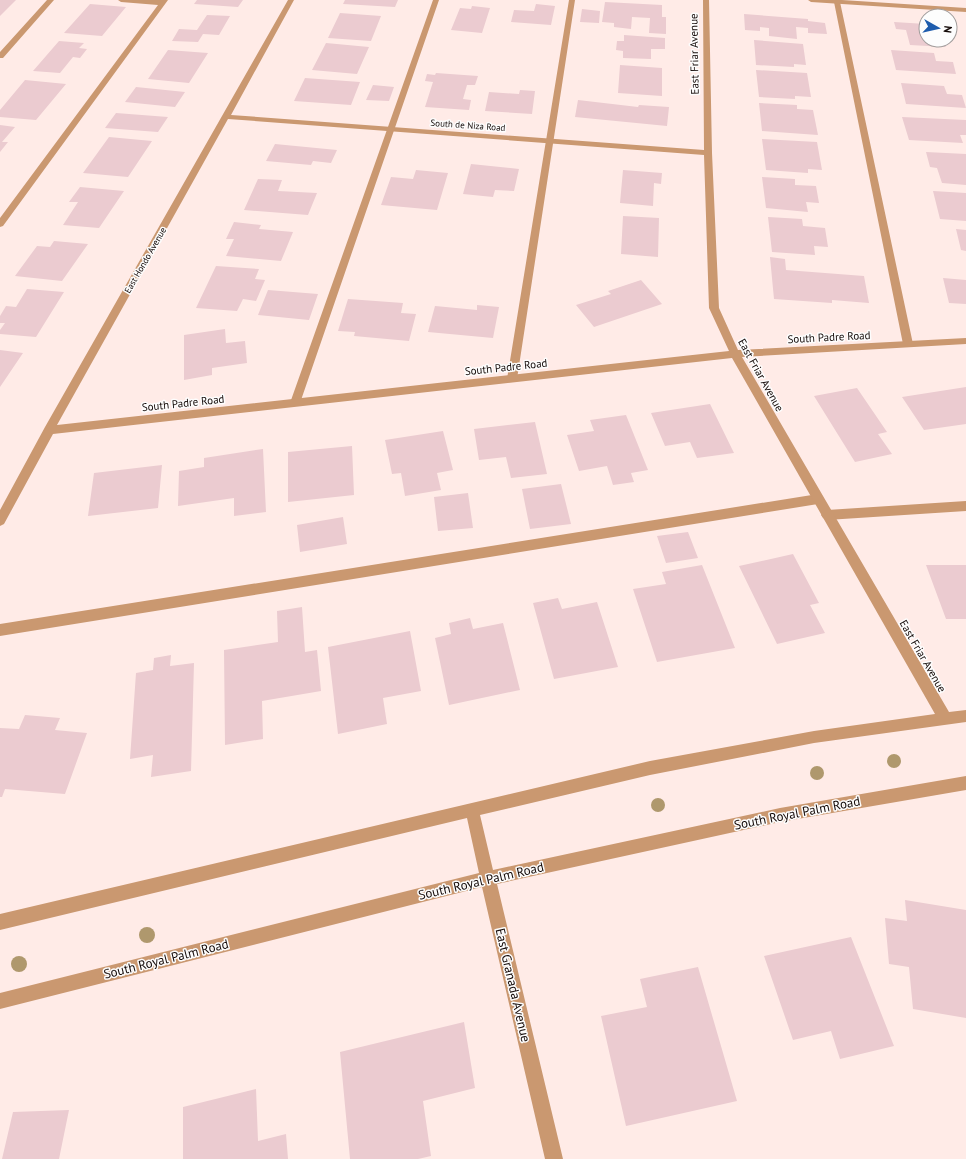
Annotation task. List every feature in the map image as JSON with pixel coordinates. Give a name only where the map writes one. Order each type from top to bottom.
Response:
[{"type":"street","points":[[0,56],[51,0]]},
{"type":"street","points":[[121,0],[164,1]]},
{"type":"street","name":"East Hondo Avenue","points":[[0,521],[49,430],[227,117],[291,0]]},
{"type":"street","points":[[295,403],[436,0]]},
{"type":"street","points":[[512,379],[572,0]]},
{"type":"street","name":"East Friar Avenue","points":[[706,0],[708,154],[714,308],[735,354],[946,718]]},
{"type":"street","points":[[811,0],[966,10]]},
{"type":"street","points":[[0,224],[164,1]]},
{"type":"street","points":[[838,2],[908,344]]},
{"type":"street","name":"South de Niza Road","points":[[227,117],[708,154]]},
{"type":"street","name":"South Padre Road","points":[[49,430],[735,354],[966,341]]},
{"type":"street","points":[[0,630],[818,499]]},
{"type":"street","points":[[827,515],[966,506]]},
{"type":"street","points":[[0,922],[650,768],[814,737],[966,716]]},
{"type":"street","name":"South Royal Palm Road","points":[[0,1001],[488,878],[780,815],[966,783]]},
{"type":"street","name":"East Granada Avenue","points":[[472,811],[554,1159]]},
{"type":"building","points":[[0,0],[16,0],[0,16]]},
{"type":"building","points":[[197,0],[243,0],[238,7],[194,4]]},
{"type":"building","points":[[345,0],[398,0],[395,7],[343,4]]},
{"type":"building","points":[[605,2],[662,5],[662,17],[666,17],[666,34],[649,33],[650,18],[632,17],[631,29],[614,27],[614,23],[602,22]]},
{"type":"building","points":[[90,4],[126,7],[102,36],[64,33]]},
{"type":"building","points":[[536,4],[555,6],[551,25],[511,22],[514,10],[534,11]]},
{"type":"building","points":[[472,6],[490,8],[482,33],[451,30],[460,8],[471,9]]},
{"type":"building","points":[[582,9],[600,11],[599,23],[580,22]]},
{"type":"building","points":[[340,13],[381,16],[371,41],[328,38]]},
{"type":"building","points":[[744,14],[808,19],[808,21],[825,23],[827,34],[808,33],[808,28],[796,27],[797,39],[769,36],[769,28],[760,27],[760,31],[745,30]]},
{"type":"building","points":[[207,15],[230,16],[219,35],[203,34],[198,42],[172,41],[179,29],[197,30]]},
{"type":"building","points":[[894,22],[918,24],[918,45],[910,45],[906,30],[896,29]]},
{"type":"building","points":[[624,35],[665,38],[665,49],[651,49],[651,59],[623,58],[623,51],[616,50],[617,41],[624,41]]},
{"type":"building","points":[[754,40],[803,44],[806,65],[794,64],[794,67],[756,65]]},
{"type":"building","points":[[59,41],[84,43],[79,48],[87,49],[80,58],[73,57],[60,73],[33,71]]},
{"type":"building","points":[[326,43],[369,47],[357,74],[312,70]]},
{"type":"building","points":[[168,50],[208,53],[189,83],[148,79]]},
{"type":"building","points":[[891,50],[934,53],[936,61],[953,62],[956,74],[896,70]]},
{"type":"building","points":[[620,65],[662,68],[662,96],[618,93]]},
{"type":"building","points":[[756,70],[807,73],[811,97],[795,96],[795,99],[759,97]]},
{"type":"building","points":[[436,73],[478,76],[475,85],[467,85],[463,99],[471,100],[469,110],[425,107],[433,82],[425,81],[427,74],[435,75]]},
{"type":"building","points":[[305,78],[360,82],[351,105],[294,101]]},
{"type":"building","points":[[25,80],[66,84],[36,120],[0,117],[0,110]]},
{"type":"building","points":[[901,83],[944,86],[947,94],[962,95],[966,108],[906,104]]},
{"type":"building","points":[[373,85],[394,87],[389,101],[366,100]]},
{"type":"building","points":[[136,87],[185,92],[175,107],[125,102]]},
{"type":"building","points":[[520,90],[535,91],[532,114],[485,111],[489,92],[519,94]]},
{"type":"building","points":[[578,100],[638,107],[639,105],[669,107],[667,126],[575,117]]},
{"type":"building","points":[[759,103],[797,105],[797,109],[813,110],[818,135],[762,131]]},
{"type":"building","points":[[116,113],[168,117],[158,132],[105,128]]},
{"type":"building","points":[[902,117],[966,120],[966,135],[960,135],[963,143],[909,140]]},
{"type":"building","points":[[0,125],[15,127],[2,142],[8,142],[0,152]]},
{"type":"building","points":[[109,137],[152,141],[128,177],[83,173]]},
{"type":"building","points":[[762,139],[817,142],[822,170],[808,169],[808,173],[766,170]]},
{"type":"building","points":[[275,144],[337,150],[331,163],[313,161],[311,165],[266,161]]},
{"type":"building","points":[[926,152],[966,154],[966,185],[942,183],[937,168],[930,167]]},
{"type":"building","points":[[471,164],[519,169],[514,191],[495,190],[493,197],[463,194]]},
{"type":"building","points":[[416,170],[448,173],[437,210],[381,205],[391,177],[413,179]]},
{"type":"building","points":[[623,170],[662,173],[661,184],[654,183],[653,206],[620,203]]},
{"type":"building","points":[[762,177],[795,179],[795,185],[816,186],[819,203],[806,202],[808,212],[766,208]]},
{"type":"building","points":[[258,179],[282,180],[278,191],[317,193],[308,215],[244,210]]},
{"type":"building","points":[[80,187],[124,191],[99,228],[63,225],[78,202],[69,202]]},
{"type":"building","points":[[933,191],[966,193],[966,221],[940,219]]},
{"type":"building","points":[[623,216],[659,218],[658,257],[621,254]]},
{"type":"building","points":[[768,217],[802,219],[803,226],[825,228],[828,247],[814,246],[815,255],[772,252]]},
{"type":"building","points":[[234,222],[261,225],[259,229],[293,232],[281,261],[226,256],[234,239],[226,239]]},
{"type":"building","points":[[956,229],[966,230],[966,251],[961,250]]},
{"type":"building","points":[[54,241],[88,244],[62,281],[15,276],[37,246],[50,247]]},
{"type":"building","points":[[770,257],[785,259],[786,270],[864,276],[869,303],[832,300],[832,303],[774,299]]},
{"type":"building","points":[[216,266],[259,269],[255,279],[265,280],[256,301],[243,299],[237,311],[196,308]]},
{"type":"building","points":[[943,278],[966,280],[966,304],[949,303]]},
{"type":"building","points":[[641,280],[662,304],[594,327],[576,305],[611,294],[608,291]]},
{"type":"building","points":[[27,289],[64,292],[36,337],[0,334],[0,330],[5,323],[0,323],[0,316],[6,306],[16,307]]},
{"type":"building","points":[[268,290],[318,294],[309,320],[258,315]]},
{"type":"building","points":[[348,299],[403,303],[401,313],[416,314],[409,341],[354,336],[355,332],[338,331]]},
{"type":"building","points":[[477,305],[499,307],[493,338],[428,332],[435,306],[477,310]]},
{"type":"building","points":[[225,329],[226,343],[245,341],[247,363],[212,368],[212,375],[184,380],[184,335]]},
{"type":"building","points":[[0,350],[23,353],[0,387]]},
{"type":"building","points":[[966,387],[966,424],[924,430],[902,397]]},
{"type":"building","points":[[857,388],[887,432],[878,434],[892,454],[855,462],[814,396]]},
{"type":"building","points":[[710,404],[734,453],[697,458],[690,442],[665,446],[651,413]]},
{"type":"building","points":[[626,415],[648,470],[631,473],[634,482],[613,485],[607,466],[579,471],[567,435],[594,431],[590,420]]},
{"type":"building","points":[[535,422],[547,474],[511,478],[506,457],[479,460],[474,429]]},
{"type":"building","points":[[443,431],[453,470],[437,473],[441,490],[405,496],[401,473],[392,474],[385,440]]},
{"type":"building","points":[[352,446],[354,495],[288,502],[288,452]]},
{"type":"building","points":[[263,449],[266,512],[234,516],[234,498],[178,506],[179,471],[204,467],[204,458]]},
{"type":"building","points":[[162,465],[158,508],[88,516],[94,473]]},
{"type":"building","points":[[561,484],[571,524],[530,529],[522,489]]},
{"type":"building","points":[[468,493],[473,528],[438,531],[434,497]]},
{"type":"building","points":[[343,517],[347,544],[300,552],[297,525]]},
{"type":"building","points":[[688,532],[698,558],[666,563],[657,536]]},
{"type":"building","points":[[793,554],[819,603],[810,605],[825,633],[777,644],[739,566]]},
{"type":"building","points":[[702,565],[735,648],[657,662],[633,589],[666,584],[662,572]]},
{"type":"building","points":[[926,565],[966,565],[966,619],[946,619]]},
{"type":"building","points":[[558,598],[562,609],[597,602],[618,667],[554,679],[533,603]]},
{"type":"building","points":[[302,607],[305,652],[317,650],[321,691],[262,701],[263,739],[225,745],[224,650],[278,642],[277,611]]},
{"type":"building","points":[[470,618],[473,629],[503,623],[520,690],[449,705],[435,638],[451,634],[449,623]]},
{"type":"building","points":[[410,631],[421,691],[383,698],[387,724],[338,734],[328,647]]},
{"type":"building","points":[[171,655],[170,666],[194,663],[191,771],[151,777],[153,755],[130,759],[136,673],[153,670],[154,658]]},
{"type":"building","points":[[25,715],[60,718],[55,730],[87,733],[65,794],[5,789],[2,797],[0,797],[0,728],[19,729]]},
{"type":"building","points":[[905,900],[966,910],[966,1018],[913,1009],[909,967],[889,964],[885,918],[907,921]]},
{"type":"building","points":[[851,937],[894,1046],[840,1059],[831,1031],[793,1040],[764,956]]},
{"type":"building","points":[[698,967],[737,1101],[626,1126],[601,1016],[647,1007],[640,979]]},
{"type":"building","points":[[464,1022],[475,1088],[423,1101],[431,1156],[418,1159],[350,1159],[340,1052]]},
{"type":"building","points":[[256,1089],[258,1141],[286,1134],[288,1159],[183,1159],[183,1107]]},
{"type":"building","points":[[69,1110],[59,1159],[2,1159],[13,1112]]}]
